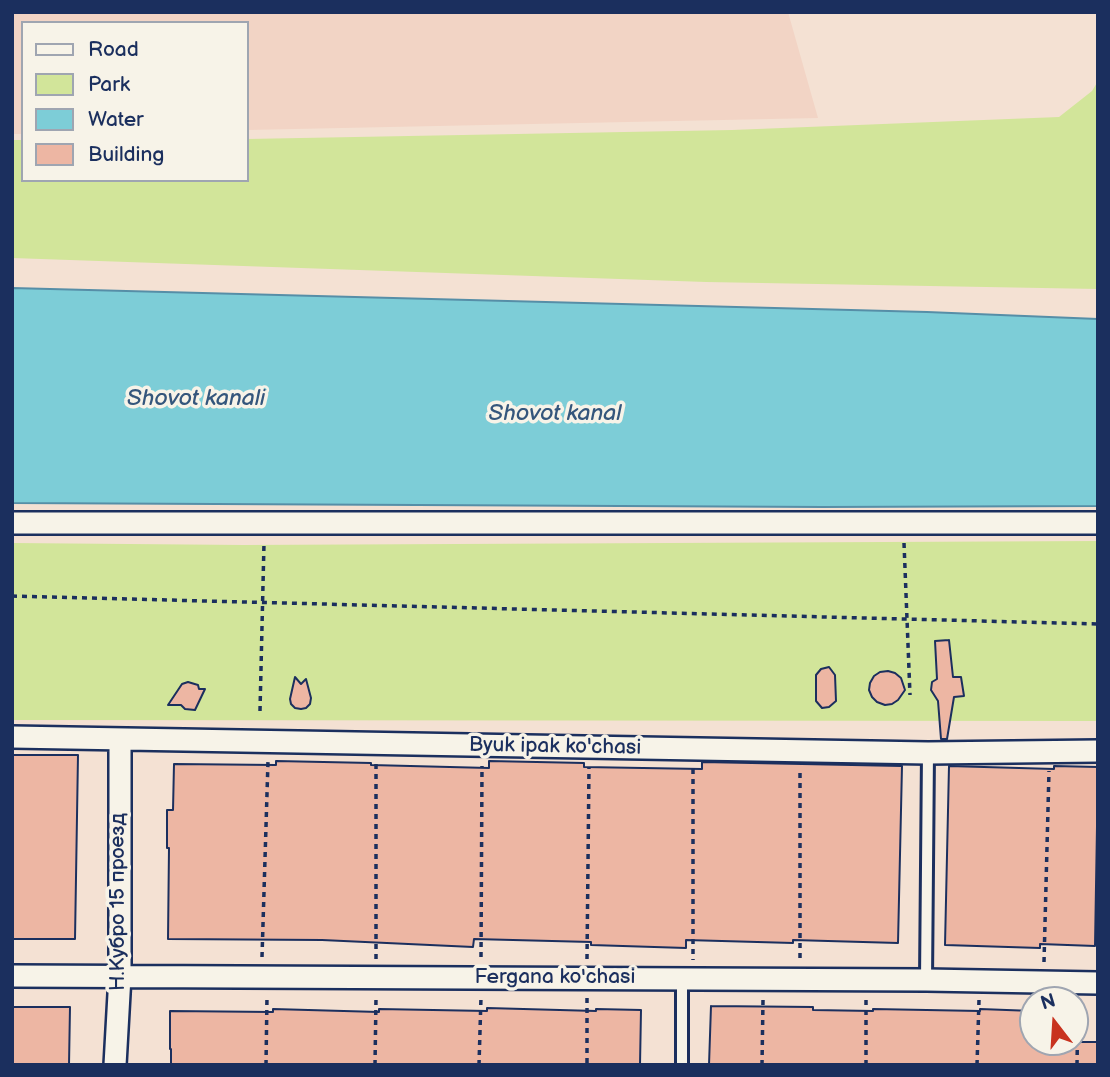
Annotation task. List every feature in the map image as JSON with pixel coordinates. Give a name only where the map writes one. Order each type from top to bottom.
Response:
[{"type":"street","points":[[12,523],[1098,523]]},
{"type":"street","name":"Byuk ipak ko'chasi","points":[[12,737],[693,750],[928,753],[1098,751]]},
{"type":"street","name":"Н.Кубро 15 проезд","points":[[115,1065],[120,976],[120,739]]},
{"type":"street","name":"Fergana ko'chasi","points":[[12,975],[1088,983]]},
{"type":"lane","points":[[926,980],[928,753]]},
{"type":"lane","points":[[682,1065],[687,979]]},
{"type":"path","points":[[260,711],[264,524]]},
{"type":"path","points":[[904,524],[910,695]]},
{"type":"path","points":[[12,596],[1098,624]]},
{"type":"path","points":[[266,1065],[268,742]]},
{"type":"path","points":[[375,1065],[376,744]]},
{"type":"path","points":[[480,1065],[482,746]]},
{"type":"path","points":[[587,1065],[589,747]]},
{"type":"path","points":[[687,979],[693,750]]},
{"type":"path","points":[[800,751],[800,981]]},
{"type":"path","points":[[1044,982],[1049,752]]},
{"type":"path","points":[[762,1065],[763,980]]},
{"type":"path","points":[[866,981],[866,1065]]},
{"type":"path","points":[[977,1065],[979,981]]},
{"type":"path","points":[[1077,1065],[1088,983]]},
{"type":"shaded area","points":[[12,12],[788,12],[818,118],[248,130],[248,21],[21,21],[21,134],[12,134]]},
{"type":"green space","points":[[1098,81],[1098,289],[706,282],[12,258],[12,140],[21,140],[21,182],[248,182],[248,139],[732,130],[1059,117],[1092,91]]},
{"type":"green space","points":[[1098,541],[1098,721],[12,720],[12,543],[244,545]]},
{"type":"water","name":"Shovot kanali","points":[[12,288],[927,312],[1098,319],[1098,506],[12,503]]},
{"type":"building","points":[[949,640],[953,677],[961,677],[964,696],[954,697],[947,739],[941,739],[938,701],[931,690],[932,682],[937,679],[935,641]]},
{"type":"building","points":[[829,667],[835,675],[836,701],[829,707],[822,708],[816,701],[816,675],[821,669]]},
{"type":"building","points":[[888,671],[901,678],[905,690],[898,700],[885,705],[877,702],[869,690],[874,676]]},
{"type":"building","points":[[295,677],[301,684],[306,679],[311,698],[306,708],[295,708],[291,704]]},
{"type":"building","points":[[188,682],[198,685],[199,689],[205,689],[195,710],[185,709],[181,705],[168,705],[182,684]]},
{"type":"building","points":[[12,755],[78,755],[75,939],[12,939]]},
{"type":"building","points":[[276,761],[489,768],[489,761],[584,763],[584,767],[702,769],[702,762],[902,766],[898,943],[686,940],[686,948],[474,939],[473,947],[322,940],[168,939],[167,810],[173,810],[174,764],[276,765]]},
{"type":"building","points":[[949,766],[1054,769],[1054,766],[1098,767],[1095,946],[1040,944],[1040,948],[945,945]]},
{"type":"building","points":[[711,1006],[813,1007],[813,1010],[873,1011],[1019,1010],[1019,1056],[1089,1056],[1089,1042],[1098,1042],[1098,1065],[709,1065]]},
{"type":"building","points":[[12,1007],[70,1007],[69,1065],[12,1065]]},
{"type":"building","points":[[487,1008],[641,1010],[640,1065],[171,1065],[170,1011],[487,1011]]},
{"type":"water label","name":"Shovot kanal","points":[[555,414]]}]
